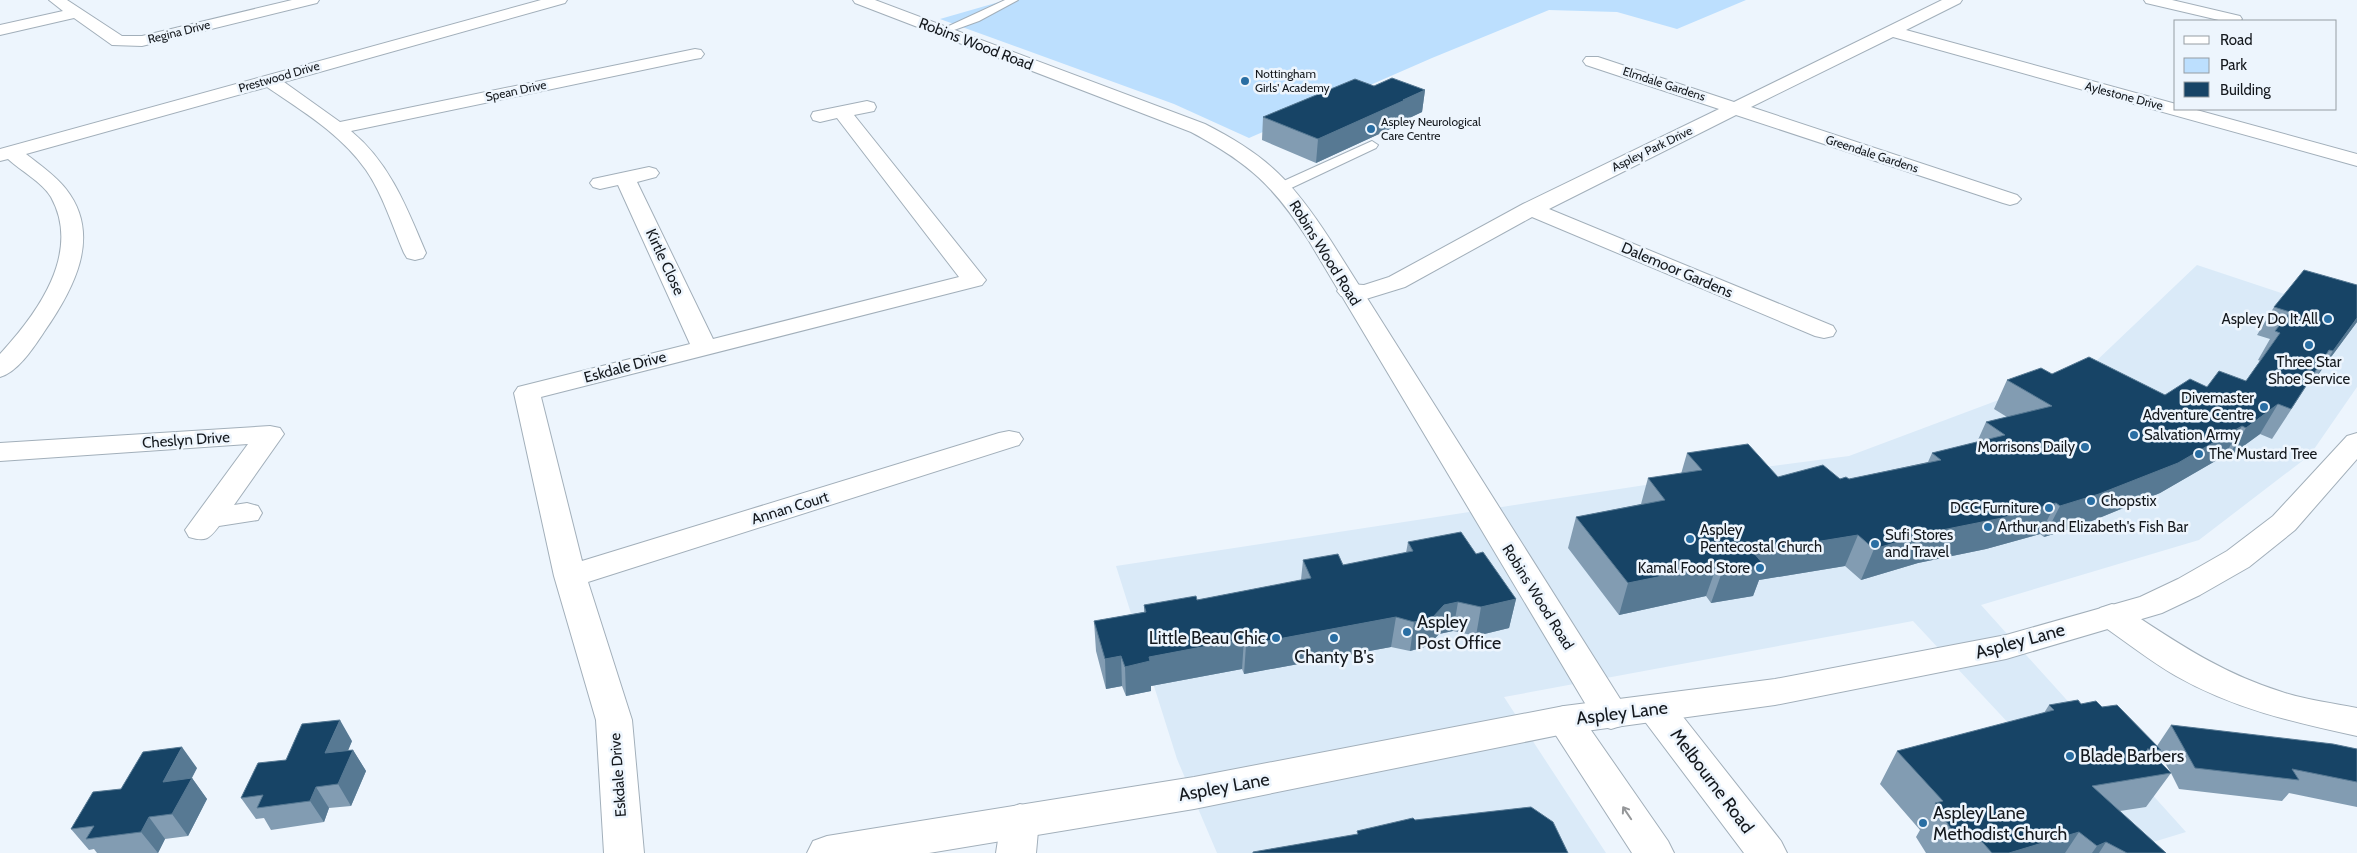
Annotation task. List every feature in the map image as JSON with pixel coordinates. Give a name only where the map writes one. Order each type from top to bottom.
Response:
[{"type":"street","name":"Prestwood Drive","points":[[6,154],[559,0]]},
{"type":"street","name":"Robins Wood Road","points":[[861,0],[1198,128],[1234,148],[1259,165],[1282,186],[1315,231],[1349,291],[1612,715]]},
{"type":"street","name":"Aspley Park Drive","points":[[1349,291],[1366,292],[1397,282],[1531,210],[1954,0]]},
{"type":"street","points":[[2152,0],[2234,19]]},
{"type":"street","name":"Regina Drive","points":[[67,4],[118,41],[142,41],[303,1]]},
{"type":"street","points":[[0,30],[67,4]]},
{"type":"street","name":"Aylestone Drive","points":[[1891,31],[2174,109]]},
{"type":"street","name":"Spean Drive","points":[[338,128],[695,54]]},
{"type":"street","name":"Elmdale Gardens","points":[[1592,61],[1735,108]]},
{"type":"street","points":[[269,80],[338,128],[369,160],[384,183],[415,253]]},
{"type":"street","name":"Greendale Gardens","points":[[1735,108],[2010,200]]},
{"type":"street","name":"Aylestone Drive","points":[[2176,110],[2357,160]]},
{"type":"street","name":"Eskdale Drive","points":[[624,853],[614,720],[570,576],[527,393],[974,280],[843,112]]},
{"type":"street","points":[[0,368],[27,340],[54,296],[68,270],[74,245],[72,217],[60,194],[6,154]]},
{"type":"street","points":[[600,183],[649,173]]},
{"type":"street","name":"Kirtle Close","points":[[625,178],[704,347]]},
{"type":"street","name":"Dalemoor Gardens","points":[[1531,210],[1824,332]]},
{"type":"street","name":"Cheslyn Drive","points":[[0,452],[270,434],[205,524],[247,513]]},
{"type":"street","name":"Annan Court","points":[[570,576],[1010,440]]},
{"type":"street","name":"Aspley Lane","points":[[828,853],[1018,837],[1194,793],[1564,720],[1775,692],[1997,649],[2151,605],[2189,587],[2238,559],[2284,524],[2357,442]]},
{"type":"street","points":[[2112,616],[2188,667],[2237,690],[2280,706],[2357,722]]},
{"type":"street","name":"Melbourne Road","points":[[1656,709],[1767,853]]},
{"type":"street","points":[[1564,720],[1654,853]]},
{"type":"lane","points":[[943,31],[975,19],[1013,0]]},
{"type":"lane","points":[[1282,186],[1372,145]]},
{"type":"shaded area","points":[[2197,265],[2357,318],[2357,387],[2310,455],[2199,540],[1981,605],[2186,832],[2127,850],[1913,621],[1504,697],[1606,853],[1217,853],[1177,759],[1116,566],[1757,468],[1849,456],[2092,365]]},
{"type":"green space","name":"Nottingham Girls' Academy","points":[[1006,0],[1746,0],[1677,29],[1617,12],[1549,10],[1432,58],[1249,138],[1174,104],[940,19]]},
{"type":"building","points":[[1392,78],[1425,90],[1318,139],[1263,117],[1355,79],[1374,86]]},
{"type":"building","points":[[2304,270],[2357,285],[2357,318],[2333,351],[2329,350],[2291,409],[2278,404],[2246,428],[2242,426],[2178,463],[2099,494],[2060,506],[2056,503],[2002,518],[1932,532],[1874,549],[1858,535],[1753,552],[1764,565],[1722,572],[1717,565],[1628,583],[1576,517],[1665,500],[1648,478],[1702,470],[1687,453],[1748,444],[1778,477],[1823,465],[1840,479],[1846,477],[1849,479],[1941,460],[1932,453],[2005,435],[1986,422],[2052,406],[2007,380],[2041,368],[2052,374],[2089,357],[2165,395],[2190,379],[2207,387],[2219,371],[2246,381],[2280,333],[2275,331],[2290,312],[2274,307]]},
{"type":"building","points":[[1461,532],[1476,554],[1483,552],[1516,599],[1481,607],[1458,602],[1444,605],[1433,617],[1414,622],[1396,617],[1246,645],[1244,639],[1149,657],[1150,661],[1125,667],[1121,656],[1105,659],[1094,621],[1146,612],[1144,605],[1196,596],[1197,600],[1311,578],[1303,560],[1338,554],[1343,565],[1413,551],[1408,542]]},
{"type":"building","points":[[2078,700],[2081,704],[2096,701],[2102,707],[2117,705],[2161,750],[2147,749],[2171,773],[2092,786],[2166,853],[2127,853],[2106,842],[2097,846],[2079,832],[2009,853],[1992,853],[1970,828],[1952,831],[1935,803],[1943,801],[1897,751],[2054,710],[2049,705]]},
{"type":"building","points":[[340,720],[325,753],[353,750],[338,784],[316,787],[310,801],[257,808],[263,795],[241,798],[258,763],[286,760],[302,724]]},
{"type":"building","points":[[2171,725],[2333,744],[2357,749],[2357,782],[2292,769],[2299,780],[2195,768]]},
{"type":"building","points":[[182,747],[163,782],[192,778],[172,814],[149,817],[141,832],[86,839],[94,826],[71,829],[93,792],[121,789],[143,752]]},
{"type":"building","points":[[1531,807],[1553,822],[1568,853],[1253,853],[1358,834],[1357,831],[1413,818],[1415,820]]},
{"type":"place","name":"Nottingham Girls' Academy","points":[[1245,81]]},
{"type":"place","name":"Aspley Neurological Care Centre","points":[[1371,129]]},
{"type":"place","name":"Aspley Do It All","points":[[2328,319]]},
{"type":"place","name":"Three Star Shoe Service","points":[[2309,345]]},
{"type":"place","name":"Divemaster Adventure Centre","points":[[2264,407]]},
{"type":"place","name":"Salvation Army","points":[[2134,435]]},
{"type":"place","name":"Morrisons Daily","points":[[2085,447]]},
{"type":"place","name":"The Mustard Tree","points":[[2199,454]]},
{"type":"place","name":"Chopstix","points":[[2091,501]]},
{"type":"place","name":"DCC Furniture","points":[[2049,508]]},
{"type":"place","name":"Arthur and Elizabeth's Fish Bar","points":[[1988,527]]},
{"type":"place","name":"Aspley Pentecostal Church","points":[[1690,539]]},
{"type":"place","name":"Sufi Stores and Travel","points":[[1875,544]]},
{"type":"place","name":"Kamal Food Store","points":[[1760,568]]},
{"type":"place","name":"Aspley Post Office","points":[[1407,632]]},
{"type":"place","name":"Little Beau Chic","points":[[1276,638]]},
{"type":"place","name":"Chanty B's","points":[[1334,638]]},
{"type":"place","name":"Blade Barbers","points":[[2070,756]]},
{"type":"place","name":"Aspley Lane Methodist Church","points":[[1923,823]]}]
